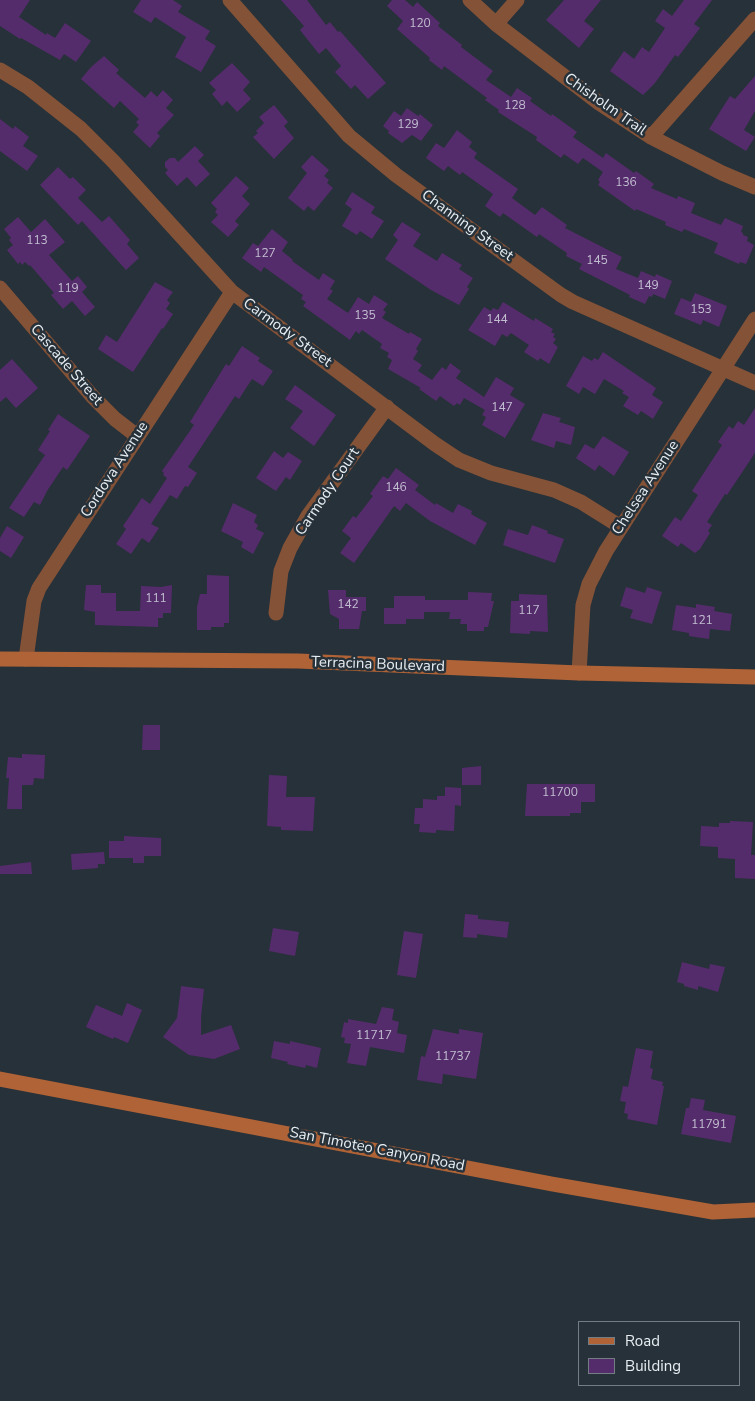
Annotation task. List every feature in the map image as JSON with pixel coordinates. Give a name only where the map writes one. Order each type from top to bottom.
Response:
[{"type":"main road","name":"Terracina Boulevard","points":[[0,659],[298,661],[579,673],[755,677]]},
{"type":"main road","name":"San Timoteo Canyon Road","points":[[0,1078],[542,1182],[694,1209],[712,1212],[755,1210]]},
{"type":"street","name":"Channing Street","points":[[230,0],[349,136],[396,175],[561,295],[755,383]]},
{"type":"street","name":"Chisholm Trail","points":[[470,0],[496,24],[598,103],[651,137],[722,173],[755,187]]},
{"type":"street","points":[[496,24],[517,0]]},
{"type":"street","points":[[651,137],[755,19]]},
{"type":"street","name":"Carmody Street","points":[[0,70],[28,87],[81,129],[113,161],[232,292],[435,444],[459,460],[491,473],[554,490],[581,502],[622,527]]},
{"type":"street","name":"Cascade Street","points":[[0,289],[92,396],[115,419],[137,436]]},
{"type":"street","name":"Cordova Avenue","points":[[26,660],[34,601],[39,588],[232,292]]},
{"type":"street","name":"Chelsea Avenue","points":[[579,673],[583,605],[589,584],[606,551],[755,319]]},
{"type":"street","name":"Carmody Court","points":[[276,613],[281,572],[290,548],[308,516],[387,407]]},
{"type":"building","points":[[0,0],[30,0],[19,17],[46,35],[47,33],[55,38],[65,23],[91,41],[76,62],[64,54],[60,60],[0,26]]},
{"type":"building","points":[[141,0],[173,0],[182,6],[178,12],[210,31],[205,39],[216,46],[201,72],[175,57],[186,37],[155,17],[151,23],[133,12]]},
{"type":"building","points":[[281,0],[307,0],[326,25],[330,22],[338,32],[340,31],[386,83],[368,99],[355,85],[351,89],[335,72],[341,66],[326,48],[319,54],[300,30],[304,26]]},
{"type":"building","points":[[392,0],[405,0],[413,7],[417,2],[440,23],[438,26],[462,45],[461,47],[493,71],[486,80],[511,97],[517,88],[532,98],[530,101],[577,132],[573,137],[603,158],[606,153],[634,173],[636,171],[654,184],[651,188],[677,199],[678,196],[695,203],[691,213],[721,225],[725,218],[743,226],[741,232],[748,237],[747,241],[754,245],[746,264],[740,262],[739,264],[714,253],[718,243],[684,229],[682,232],[665,225],[666,222],[636,209],[635,211],[598,185],[600,182],[598,180],[603,172],[583,158],[578,164],[564,154],[561,158],[536,140],[537,137],[498,112],[499,110],[485,100],[487,98],[444,66],[442,70],[397,29],[403,21],[387,6]]},
{"type":"building","points":[[564,0],[601,0],[584,21],[594,29],[579,48],[546,20]]},
{"type":"building","points":[[684,0],[712,0],[694,24],[700,28],[678,57],[675,55],[655,83],[643,95],[610,71],[624,51],[634,59],[642,47],[649,52],[665,28],[655,21],[663,9],[672,16]]},
{"type":"building","points":[[104,56],[119,70],[116,73],[145,98],[151,91],[157,97],[163,90],[173,100],[166,108],[174,115],[157,133],[160,136],[150,148],[133,132],[139,125],[136,122],[139,119],[120,101],[114,108],[81,79]]},
{"type":"building","points":[[232,63],[250,82],[243,90],[251,99],[237,112],[227,101],[222,106],[212,94],[216,90],[209,83]]},
{"type":"building","points":[[755,76],[755,111],[744,130],[755,137],[746,151],[709,129],[730,96],[735,99]]},
{"type":"building","points":[[274,105],[288,122],[284,126],[294,138],[274,159],[253,137],[264,123],[259,117]]},
{"type":"building","points":[[407,108],[418,116],[420,114],[433,125],[421,141],[412,135],[402,143],[388,133],[389,131],[383,126],[394,111],[401,116]]},
{"type":"building","points":[[0,119],[13,129],[15,126],[29,137],[23,146],[38,156],[27,171],[0,151]]},
{"type":"building","points":[[457,130],[472,142],[469,147],[477,153],[474,158],[518,189],[512,198],[535,215],[542,207],[567,225],[565,228],[622,257],[616,269],[638,278],[641,271],[655,277],[656,274],[672,281],[665,299],[653,294],[652,297],[649,296],[645,304],[579,269],[582,264],[566,256],[567,253],[539,234],[537,237],[503,213],[500,217],[485,206],[493,194],[462,172],[460,175],[448,166],[444,171],[426,158],[436,143],[444,148]]},
{"type":"building","points":[[195,146],[204,155],[198,161],[210,174],[196,187],[187,177],[177,186],[165,173],[168,170],[165,167],[165,162],[170,158],[175,158],[178,162]]},
{"type":"building","points":[[312,155],[329,170],[324,176],[329,180],[327,183],[333,188],[314,211],[308,206],[304,211],[288,198],[307,173],[301,167]]},
{"type":"building","points":[[58,167],[70,179],[73,177],[86,190],[78,198],[102,222],[109,216],[130,240],[127,244],[139,258],[126,270],[82,221],[78,225],[40,185]]},
{"type":"building","points":[[236,176],[249,188],[242,196],[250,204],[235,221],[239,225],[228,237],[211,222],[218,215],[215,212],[217,209],[211,203]]},
{"type":"building","points":[[352,192],[375,207],[371,213],[384,221],[372,239],[360,231],[357,235],[342,226],[352,209],[345,204]]},
{"type":"building","points":[[18,217],[31,232],[45,219],[65,242],[49,255],[72,281],[78,276],[87,287],[82,292],[95,307],[85,316],[72,301],[63,309],[51,295],[54,293],[30,265],[25,262],[22,265],[20,262],[18,264],[7,250],[13,245],[9,240],[11,238],[4,229]]},
{"type":"building","points":[[402,222],[421,234],[413,246],[437,261],[442,253],[462,265],[459,269],[473,278],[467,287],[469,289],[459,305],[431,290],[385,259],[398,240],[393,235]]},
{"type":"building","points":[[272,229],[288,242],[282,251],[292,261],[319,280],[323,273],[335,281],[330,289],[333,291],[327,299],[348,313],[358,297],[369,304],[374,295],[388,304],[383,310],[386,312],[382,318],[409,334],[410,332],[422,339],[413,359],[422,365],[418,371],[432,380],[442,367],[446,370],[450,363],[461,371],[456,378],[484,397],[496,377],[514,388],[510,395],[525,404],[505,438],[482,425],[486,417],[482,415],[485,410],[464,398],[460,405],[457,403],[454,406],[440,396],[436,401],[419,389],[421,388],[388,369],[392,360],[387,357],[389,353],[380,348],[382,344],[362,330],[359,334],[356,331],[350,340],[303,306],[306,302],[301,299],[303,295],[264,267],[261,272],[242,258],[253,243],[258,246]]},
{"type":"building","points":[[155,282],[173,292],[167,300],[170,303],[166,309],[173,314],[133,372],[98,349],[106,335],[117,342]]},
{"type":"building","points":[[695,293],[727,306],[719,327],[703,320],[701,325],[674,314],[681,298],[691,302]]},
{"type":"building","points":[[503,302],[534,321],[535,318],[553,329],[551,332],[555,334],[553,337],[556,339],[553,343],[558,347],[549,364],[540,358],[538,361],[524,352],[529,345],[511,333],[507,337],[502,334],[495,346],[468,330],[484,307],[491,311],[493,308],[498,310]]},
{"type":"building","points":[[242,346],[260,358],[258,361],[273,371],[263,386],[252,379],[239,399],[235,396],[188,467],[197,473],[188,487],[185,486],[177,499],[170,495],[151,524],[159,528],[149,543],[142,538],[131,554],[116,544],[126,529],[123,526],[142,498],[150,504],[167,478],[163,475],[162,471],[194,425],[190,422],[226,364],[229,366]]},
{"type":"building","points":[[603,352],[656,388],[652,395],[663,402],[653,419],[641,411],[638,415],[623,406],[629,397],[622,393],[624,391],[604,379],[595,394],[583,387],[579,394],[566,386],[583,356],[592,361],[594,358],[598,360]]},
{"type":"building","points":[[12,359],[38,388],[16,408],[6,397],[0,402],[0,370]]},
{"type":"building","points":[[295,385],[336,415],[314,446],[290,428],[303,411],[285,399]]},
{"type":"building","points":[[755,408],[755,453],[707,522],[712,525],[708,531],[710,533],[700,549],[695,553],[681,543],[678,547],[662,536],[675,517],[681,521],[698,495],[692,491],[722,445],[718,442],[729,426],[733,429],[738,421],[744,425]]},
{"type":"building","points":[[543,413],[561,418],[559,422],[575,427],[571,445],[556,441],[554,448],[531,440]]},
{"type":"building","points":[[58,414],[90,436],[67,470],[63,467],[40,505],[34,502],[24,517],[9,508],[45,455],[38,450]]},
{"type":"building","points":[[603,436],[629,452],[614,476],[599,465],[595,471],[576,458],[585,444],[594,449]]},
{"type":"building","points":[[274,451],[283,458],[288,452],[302,461],[290,480],[286,477],[276,491],[256,478]]},
{"type":"building","points":[[396,468],[419,485],[415,490],[435,505],[436,503],[453,513],[458,504],[472,511],[471,514],[487,523],[475,545],[430,521],[406,503],[400,511],[394,506],[354,563],[340,553],[351,538],[342,531],[353,516],[356,518],[373,496],[370,494],[383,476],[388,479]]},
{"type":"building","points":[[233,503],[257,515],[254,522],[258,525],[256,529],[264,533],[253,554],[241,547],[243,542],[221,531]]},
{"type":"building","points":[[532,525],[564,539],[555,563],[503,545],[508,529],[528,535]]},
{"type":"building","points":[[7,526],[24,537],[11,558],[0,551],[0,538]]},
{"type":"building","points":[[207,575],[229,576],[229,623],[224,623],[224,627],[211,627],[211,630],[197,630],[197,607],[200,594],[207,594]]},
{"type":"building","points":[[86,585],[101,585],[101,593],[116,593],[116,611],[140,611],[141,586],[161,587],[172,585],[171,613],[163,613],[163,618],[158,618],[158,627],[95,625],[95,612],[84,610]]},
{"type":"building","points":[[626,587],[645,593],[647,587],[662,592],[652,624],[630,618],[633,610],[620,606]]},
{"type":"building","points":[[328,590],[346,590],[346,597],[366,597],[366,611],[362,611],[359,629],[339,629],[339,619],[330,614]]},
{"type":"building","points":[[468,592],[492,593],[491,601],[494,601],[488,627],[484,627],[484,631],[467,631],[467,624],[460,624],[461,619],[449,619],[450,612],[424,612],[424,619],[406,619],[406,624],[384,624],[384,608],[394,608],[394,596],[425,596],[425,600],[468,600]]},
{"type":"building","points":[[519,594],[547,595],[548,632],[530,631],[530,634],[510,633],[511,601],[519,601]]},
{"type":"building","points":[[696,604],[715,607],[714,611],[732,614],[730,631],[710,629],[709,639],[689,636],[689,633],[672,630],[676,605],[696,608]]},
{"type":"building","points":[[143,725],[160,725],[160,750],[142,750]]},
{"type":"building","points":[[22,754],[45,755],[44,779],[34,778],[33,785],[22,785],[22,809],[7,809],[9,778],[6,778],[8,757],[22,758]]},
{"type":"building","points":[[481,766],[481,785],[462,785],[462,768]]},
{"type":"building","points":[[269,775],[287,776],[286,797],[315,797],[313,831],[281,830],[281,827],[267,826]]},
{"type":"building","points":[[527,784],[595,784],[595,802],[581,802],[581,813],[570,813],[570,816],[525,816]]},
{"type":"building","points":[[445,787],[461,788],[461,806],[455,805],[454,831],[436,830],[436,833],[419,832],[420,824],[414,824],[415,808],[423,808],[423,799],[437,800],[437,796],[445,796]]},
{"type":"building","points":[[730,821],[753,822],[751,855],[755,855],[755,879],[735,878],[735,859],[718,858],[718,847],[700,846],[701,826],[719,827],[719,823],[730,823]]},
{"type":"building","points":[[124,836],[161,838],[161,856],[144,856],[144,863],[133,863],[133,858],[109,858],[109,841],[124,841]]},
{"type":"building","points":[[104,852],[105,864],[98,864],[98,868],[72,870],[71,854]]},
{"type":"building","points":[[31,862],[32,874],[0,874],[0,866]]},
{"type":"building","points":[[465,914],[478,915],[478,919],[509,922],[507,938],[477,934],[477,938],[463,937]]},
{"type":"building","points":[[273,928],[299,932],[295,956],[269,951]]},
{"type":"building","points":[[404,931],[423,934],[416,978],[397,975]]},
{"type":"building","points":[[682,962],[709,969],[710,964],[725,967],[718,992],[698,986],[698,990],[677,982]]},
{"type":"building","points":[[181,986],[204,989],[201,1035],[231,1025],[240,1049],[214,1059],[189,1055],[163,1037],[177,1018]]},
{"type":"building","points":[[127,1003],[142,1010],[128,1043],[114,1037],[113,1039],[86,1027],[96,1005],[122,1016]]},
{"type":"building","points":[[382,1007],[394,1009],[392,1020],[399,1022],[397,1033],[407,1035],[404,1053],[370,1047],[366,1066],[347,1063],[351,1044],[344,1043],[345,1038],[341,1037],[344,1022],[348,1023],[348,1019],[376,1024]]},
{"type":"building","points":[[433,1029],[459,1034],[459,1029],[483,1033],[476,1079],[443,1074],[442,1084],[417,1080],[421,1056],[425,1057]]},
{"type":"building","points":[[274,1041],[290,1044],[290,1041],[321,1048],[317,1068],[306,1065],[305,1068],[271,1058]]},
{"type":"building","points":[[636,1048],[653,1051],[650,1068],[653,1069],[651,1079],[663,1082],[662,1086],[664,1086],[657,1125],[627,1119],[628,1114],[624,1113],[626,1102],[620,1101],[623,1086],[628,1087]]},
{"type":"building","points":[[691,1098],[705,1100],[703,1110],[736,1116],[731,1143],[681,1134],[686,1108],[689,1108]]}]
